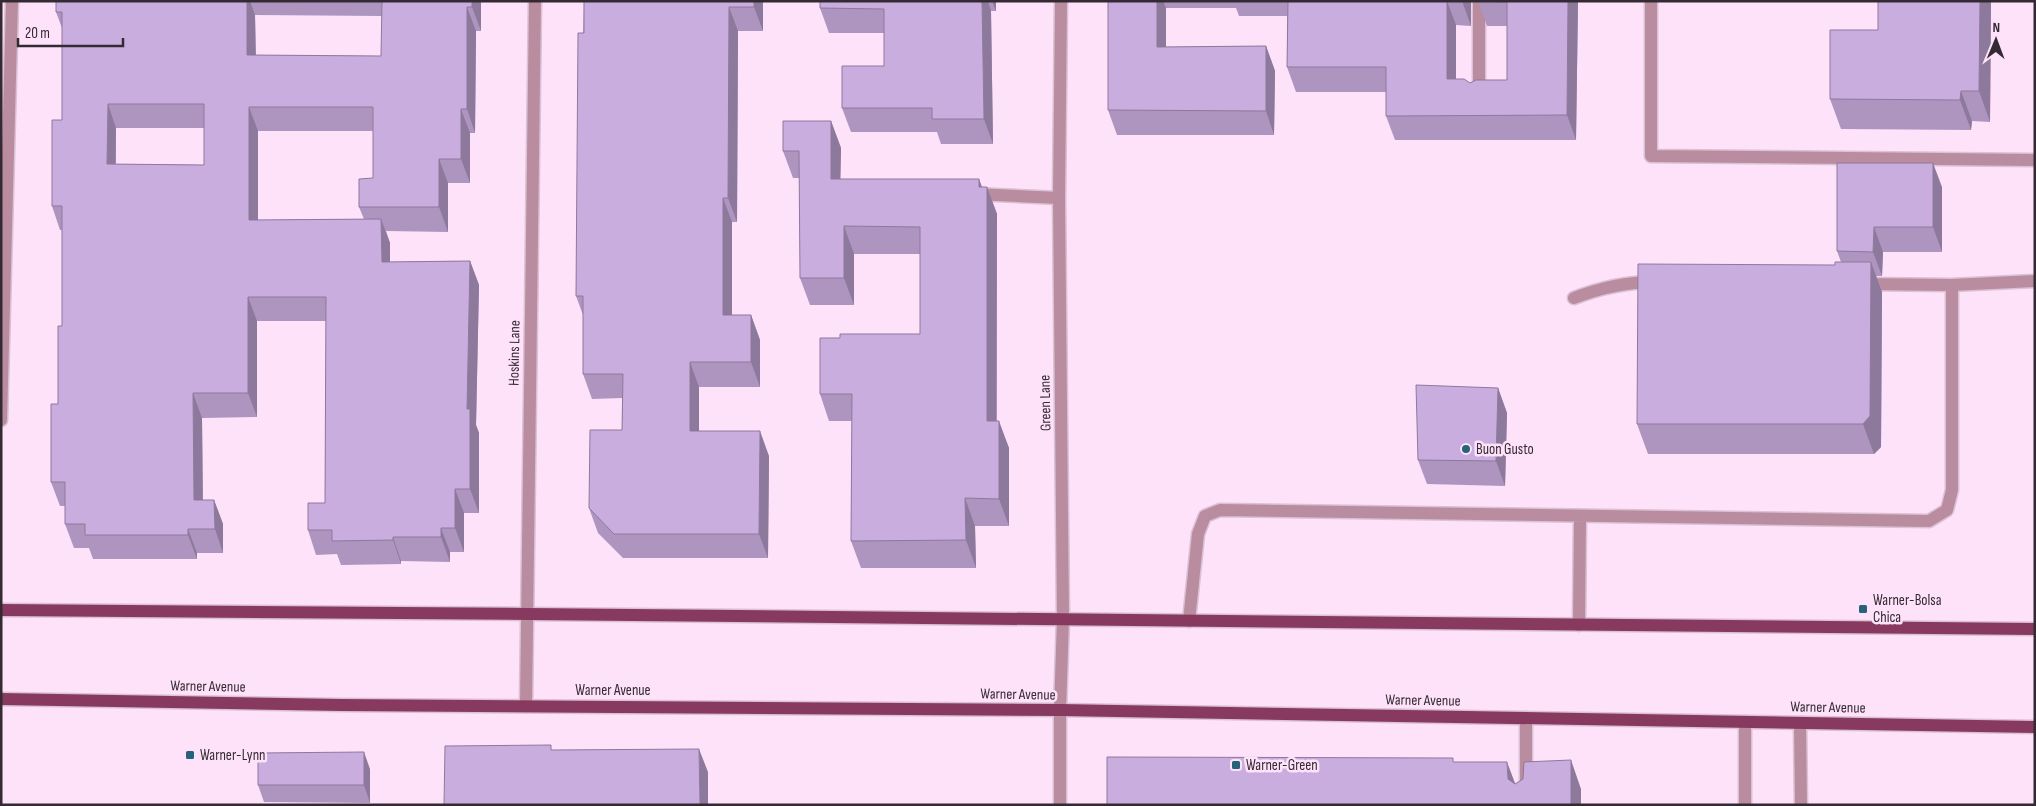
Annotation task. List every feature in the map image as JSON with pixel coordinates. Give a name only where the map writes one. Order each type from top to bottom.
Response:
[{"type":"main road","points":[[1,610],[2035,629]]},
{"type":"main road","name":"Warner Avenue","points":[[1,699],[526,706],[1060,710],[2035,727]]},
{"type":"street","points":[[1,420],[3,268],[12,1]]},
{"type":"street","name":"Hoskins Lane","points":[[526,706],[535,1]]},
{"type":"street","name":"Green Lane","points":[[1060,805],[1060,710],[1063,619],[1059,198],[1061,1]]},
{"type":"street","points":[[1479,1],[1479,99]]},
{"type":"street","points":[[1651,1],[1651,156],[2035,160]]},
{"type":"street","points":[[963,193],[1059,198]]},
{"type":"street","points":[[1852,284],[1952,285],[2035,281]]},
{"type":"street","points":[[1574,298],[1596,290],[1633,282],[1663,282]]},
{"type":"street","points":[[1190,621],[1198,534],[1205,516],[1220,510],[1929,521],[1947,510],[1952,490],[1952,285]]},
{"type":"street","points":[[1580,516],[1580,625]]},
{"type":"street","points":[[1526,718],[1526,805]]},
{"type":"street","points":[[1745,722],[1745,805]]},
{"type":"street","points":[[1800,722],[1801,805]]},
{"type":"building","points":[[56,1],[247,1],[247,55],[381,56],[382,1],[472,1],[472,7],[467,7],[467,109],[461,109],[461,159],[439,159],[439,207],[359,207],[359,179],[373,178],[373,107],[249,107],[249,220],[381,219],[382,262],[470,261],[467,409],[470,409],[470,489],[455,489],[455,528],[441,528],[441,537],[393,537],[393,540],[332,541],[332,530],[308,530],[308,503],[325,503],[326,297],[248,297],[248,393],[193,393],[194,500],[214,500],[215,529],[188,529],[188,535],[85,535],[85,524],[65,524],[65,482],[51,482],[51,404],[58,404],[58,326],[62,326],[62,206],[52,206],[52,120],[62,120],[62,12],[56,12]],"holes":[[[108,104],[204,104],[204,165],[107,164]]]},
{"type":"building","points":[[584,1],[754,1],[754,7],[729,7],[728,198],[723,198],[723,315],[751,315],[751,362],[690,362],[690,431],[760,431],[759,534],[614,534],[589,508],[590,430],[622,430],[623,374],[583,374],[583,296],[576,296],[578,33],[584,33]]},
{"type":"building","points":[[820,1],[982,1],[984,119],[932,119],[932,108],[842,108],[842,66],[884,66],[884,9],[820,8]]},
{"type":"building","points":[[1108,1],[1157,1],[1157,47],[1266,46],[1266,111],[1108,110]]},
{"type":"building","points":[[1288,1],[1447,1],[1447,79],[1464,79],[1470,83],[1476,80],[1507,80],[1507,2],[1478,1],[1568,1],[1567,115],[1386,116],[1386,67],[1287,67]]},
{"type":"building","points":[[1878,1],[1980,1],[1979,91],[1961,91],[1960,100],[1830,99],[1830,30],[1878,30]]},
{"type":"building","points":[[783,121],[831,121],[831,179],[979,179],[979,187],[987,187],[987,421],[999,421],[999,499],[965,498],[966,540],[851,541],[852,394],[820,394],[820,338],[840,338],[840,334],[920,334],[920,227],[844,226],[844,278],[800,278],[799,151],[783,151]]},
{"type":"building","points":[[1837,163],[1933,163],[1933,227],[1874,227],[1873,252],[1837,251]]},
{"type":"building","points":[[1835,262],[1871,262],[1870,416],[1863,424],[1637,424],[1638,264],[1835,265]]},
{"type":"building","points":[[1416,385],[1498,388],[1496,461],[1418,460]]},
{"type":"building","points":[[551,745],[551,750],[699,749],[700,805],[444,805],[445,746]]},
{"type":"building","points":[[364,752],[364,785],[258,785],[258,753]]},
{"type":"building","points":[[1107,757],[1453,758],[1453,762],[1507,762],[1508,779],[1515,784],[1523,779],[1524,762],[1571,760],[1571,805],[1107,805]]},
{"type":"place","name":"Buon Gusto","points":[[1466,449]]},
{"type":"place","name":"Warner-Bolsa Chica","points":[[1863,609]]},
{"type":"place","name":"Warner-Lynn","points":[[190,755]]},
{"type":"place","name":"Warner-Green","points":[[1236,765]]}]
